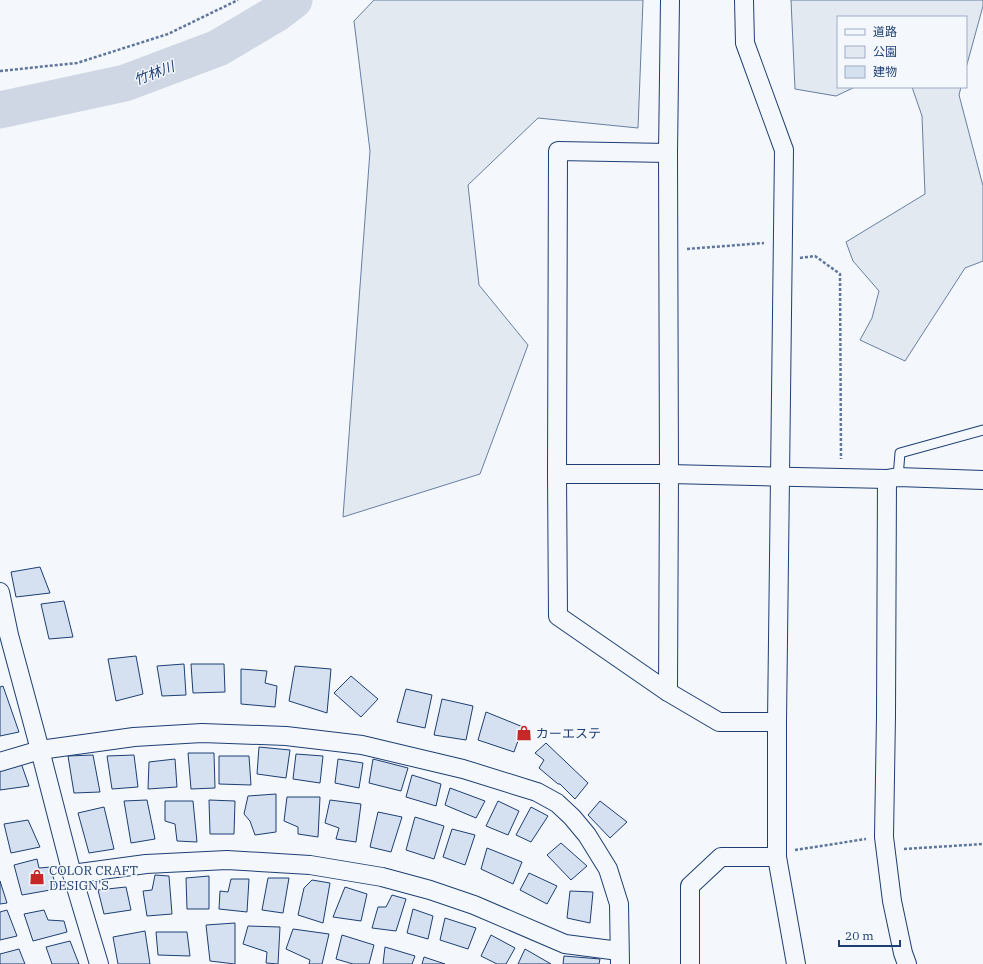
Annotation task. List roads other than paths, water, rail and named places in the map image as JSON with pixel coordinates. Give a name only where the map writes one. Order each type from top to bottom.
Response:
[{"type":"street","points":[[668,692],[668,153],[670,0]]},
{"type":"street","points":[[744,0],[745,43],[784,150],[777,722],[777,854],[796,964]]},
{"type":"street","points":[[668,153],[558,151],[558,616],[668,692],[719,722],[777,722]]},
{"type":"street","points":[[557,474],[669,474],[983,480]]},
{"type":"street","points":[[892,478],[886,716],[885,843],[892,901],[903,953],[907,964]]},
{"type":"street","points":[[0,592],[5,636],[40,750],[72,874],[98,964]]},
{"type":"street","points":[[0,762],[40,750],[134,737],[202,734],[286,736],[362,745],[463,769],[537,792],[557,803],[572,817],[587,835],[608,869],[619,904],[620,958],[565,944],[474,905],[430,890],[382,878],[310,865],[227,860],[146,864],[72,874]]},
{"type":"street","points":[[690,964],[690,886],[721,857],[777,854]]},
{"type":"lane","points":[[892,478],[900,453],[983,430]]},
{"type":"waterway","name":"竹林川","points":[[0,110],[125,83],[218,48],[277,13],[294,0]]},
{"type":"place","name":"カーエステ","points":[[524,733]]},
{"type":"place","name":"COLOR CRAFT DESIGN'S","points":[[37,877]]}]
